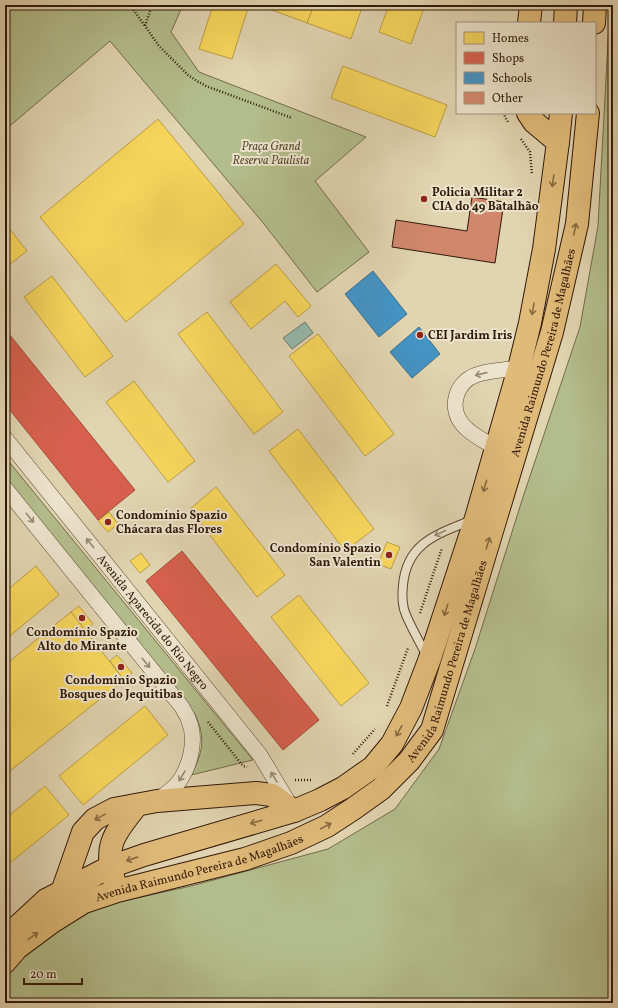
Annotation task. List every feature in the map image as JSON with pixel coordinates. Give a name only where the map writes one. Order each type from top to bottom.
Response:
[{"type":"main road","points":[[529,22],[531,5]]},
{"type":"main road","points":[[566,5],[566,22]]},
{"type":"main road","points":[[594,22],[595,5]]},
{"type":"main road","name":"Avenida Raimundo Pereira de Magalhães","points":[[5,938],[46,900],[110,867],[144,855],[294,811],[343,788],[373,767],[392,744],[408,714],[429,661],[476,518],[519,368],[530,323],[544,249],[561,114]]},
{"type":"main road","name":"Avenida Raimundo Pereira de Magalhães","points":[[5,962],[16,948],[52,922],[84,902],[117,891],[245,858],[291,843],[327,826],[381,789],[409,761],[432,730],[552,332],[577,224],[588,114]]},
{"type":"main road","points":[[520,120],[534,122],[558,142]]},
{"type":"main road","points":[[62,892],[83,832],[95,819],[114,809],[147,803],[256,793],[272,795],[294,811],[295,827],[291,843]]},
{"type":"main road","points":[[117,891],[110,867],[111,845],[117,830],[147,803]]},
{"type":"street","points":[[496,448],[469,431],[458,418],[455,410],[457,393],[468,378],[477,374],[519,368]]},
{"type":"street","name":"Avenida Aparecida do Rio Negro","points":[[5,438],[260,755],[294,811]]},
{"type":"street","points":[[5,488],[182,707],[190,721],[192,746],[190,759],[186,769],[177,784],[147,803]]},
{"type":"lane","points":[[429,661],[405,614],[403,598],[404,576],[416,550],[426,541],[476,518]]},
{"type":"path","points":[[130,5],[159,46],[188,75],[206,86],[292,118]]},
{"type":"path","points":[[145,26],[152,5]]},
{"type":"path","points":[[505,114],[520,120]]},
{"type":"path","points":[[516,133],[530,152],[532,176]]},
{"type":"path","points":[[386,708],[449,530]]},
{"type":"path","points":[[352,756],[376,728]]},
{"type":"path","points":[[293,780],[314,780]]},
{"type":"green space","name":"Praça Grand Reserva Paulista","points":[[5,5],[183,5],[171,32],[199,72],[366,137],[315,181],[369,252],[317,292],[264,224],[110,41],[5,130]]},
{"type":"green space","points":[[610,5],[613,5],[613,1003],[5,1003],[5,969],[57,924],[105,905],[191,886],[328,849],[395,809],[439,749],[475,649],[524,494],[580,327],[598,226]]},
{"type":"green space","points":[[5,457],[253,760],[191,775],[198,760],[202,745],[201,731],[195,714],[5,482]]},
{"type":"water","points":[[305,322],[313,333],[292,349],[283,338]]},
{"type":"building: Homes","points":[[213,5],[249,5],[232,59],[199,49]]},
{"type":"building: Homes","points":[[264,5],[314,5],[307,23],[264,7]]},
{"type":"building: Homes","points":[[314,5],[363,5],[351,39],[307,23]]},
{"type":"building: Homes","points":[[389,5],[425,5],[411,44],[379,32]]},
{"type":"building: Homes","points":[[343,66],[447,105],[435,137],[331,98]]},
{"type":"building: Homes","points":[[158,119],[244,224],[126,322],[40,217]]},
{"type":"building: Homes","points":[[5,223],[27,251],[5,268]]},
{"type":"building: Homes","points":[[276,264],[311,306],[298,317],[285,301],[251,329],[230,302]]},
{"type":"building: Homes","points":[[52,276],[113,356],[85,377],[24,297]]},
{"type":"building: Homes","points":[[207,312],[283,412],[254,434],[178,334]]},
{"type":"building: Homes","points":[[318,334],[394,434],[365,456],[289,356]]},
{"type":"building: Homes","points":[[134,381],[195,461],[168,482],[106,402]]},
{"type":"building: Homes","points":[[298,429],[374,529],[345,551],[269,451]]},
{"type":"building: Homes","points":[[216,487],[285,575],[257,597],[190,509]]},
{"type":"building: Homes","name":"Condomínio Spazio Chácara das Flores","points":[[109,512],[118,524],[108,532],[98,521]]},
{"type":"building: Homes","name":"Condomínio Spazio San Valentin","points":[[387,542],[400,547],[391,569],[378,564]]},
{"type":"building: Homes","points":[[141,553],[150,565],[140,573],[130,561]]},
{"type":"building: Homes","points":[[36,566],[59,595],[5,640],[5,592]]},
{"type":"building: Homes","points":[[299,595],[369,683],[341,706],[271,617]]},
{"type":"building: Homes","name":"Condomínio Spazio Alto do Mirante","points":[[79,606],[93,624],[85,630],[71,612]]},
{"type":"building: Homes","points":[[71,612],[124,680],[5,775],[5,665]]},
{"type":"building: Homes","name":"Condomínio Spazio Bosques do Jequitibas","points":[[117,655],[132,673],[124,680],[110,661]]},
{"type":"building: Homes","points":[[145,706],[168,735],[83,805],[59,776]]},
{"type":"building: Homes","points":[[45,786],[69,815],[5,867],[5,819]]},
{"type":"building: Shops","points":[[5,329],[135,490],[98,520],[5,404]]},
{"type":"building: Shops","points":[[182,551],[319,720],[283,750],[146,581]]},
{"type":"building: Schools","points":[[373,271],[407,314],[379,337],[345,294]]},
{"type":"building: Schools","points":[[419,327],[440,354],[412,378],[390,352]]},
{"type":"building: Other","points":[[472,197],[504,202],[495,263],[392,247],[396,220],[467,231]]},
{"type":"place","name":"Policia Militar 2 CIA do 49 Batalhão","points":[[424,199]]},
{"type":"place","name":"CEI Jardim Iris","points":[[420,335]]},
{"type":"place","name":"Condomínio Spazio Chácara das Flores","points":[[108,522]]},
{"type":"place","name":"Condomínio Spazio San Valentin","points":[[389,555]]},
{"type":"place","name":"Condomínio Spazio Alto do Mirante","points":[[82,618]]},
{"type":"place","name":"Condomínio Spazio Bosques do Jequitibas","points":[[121,667]]}]
